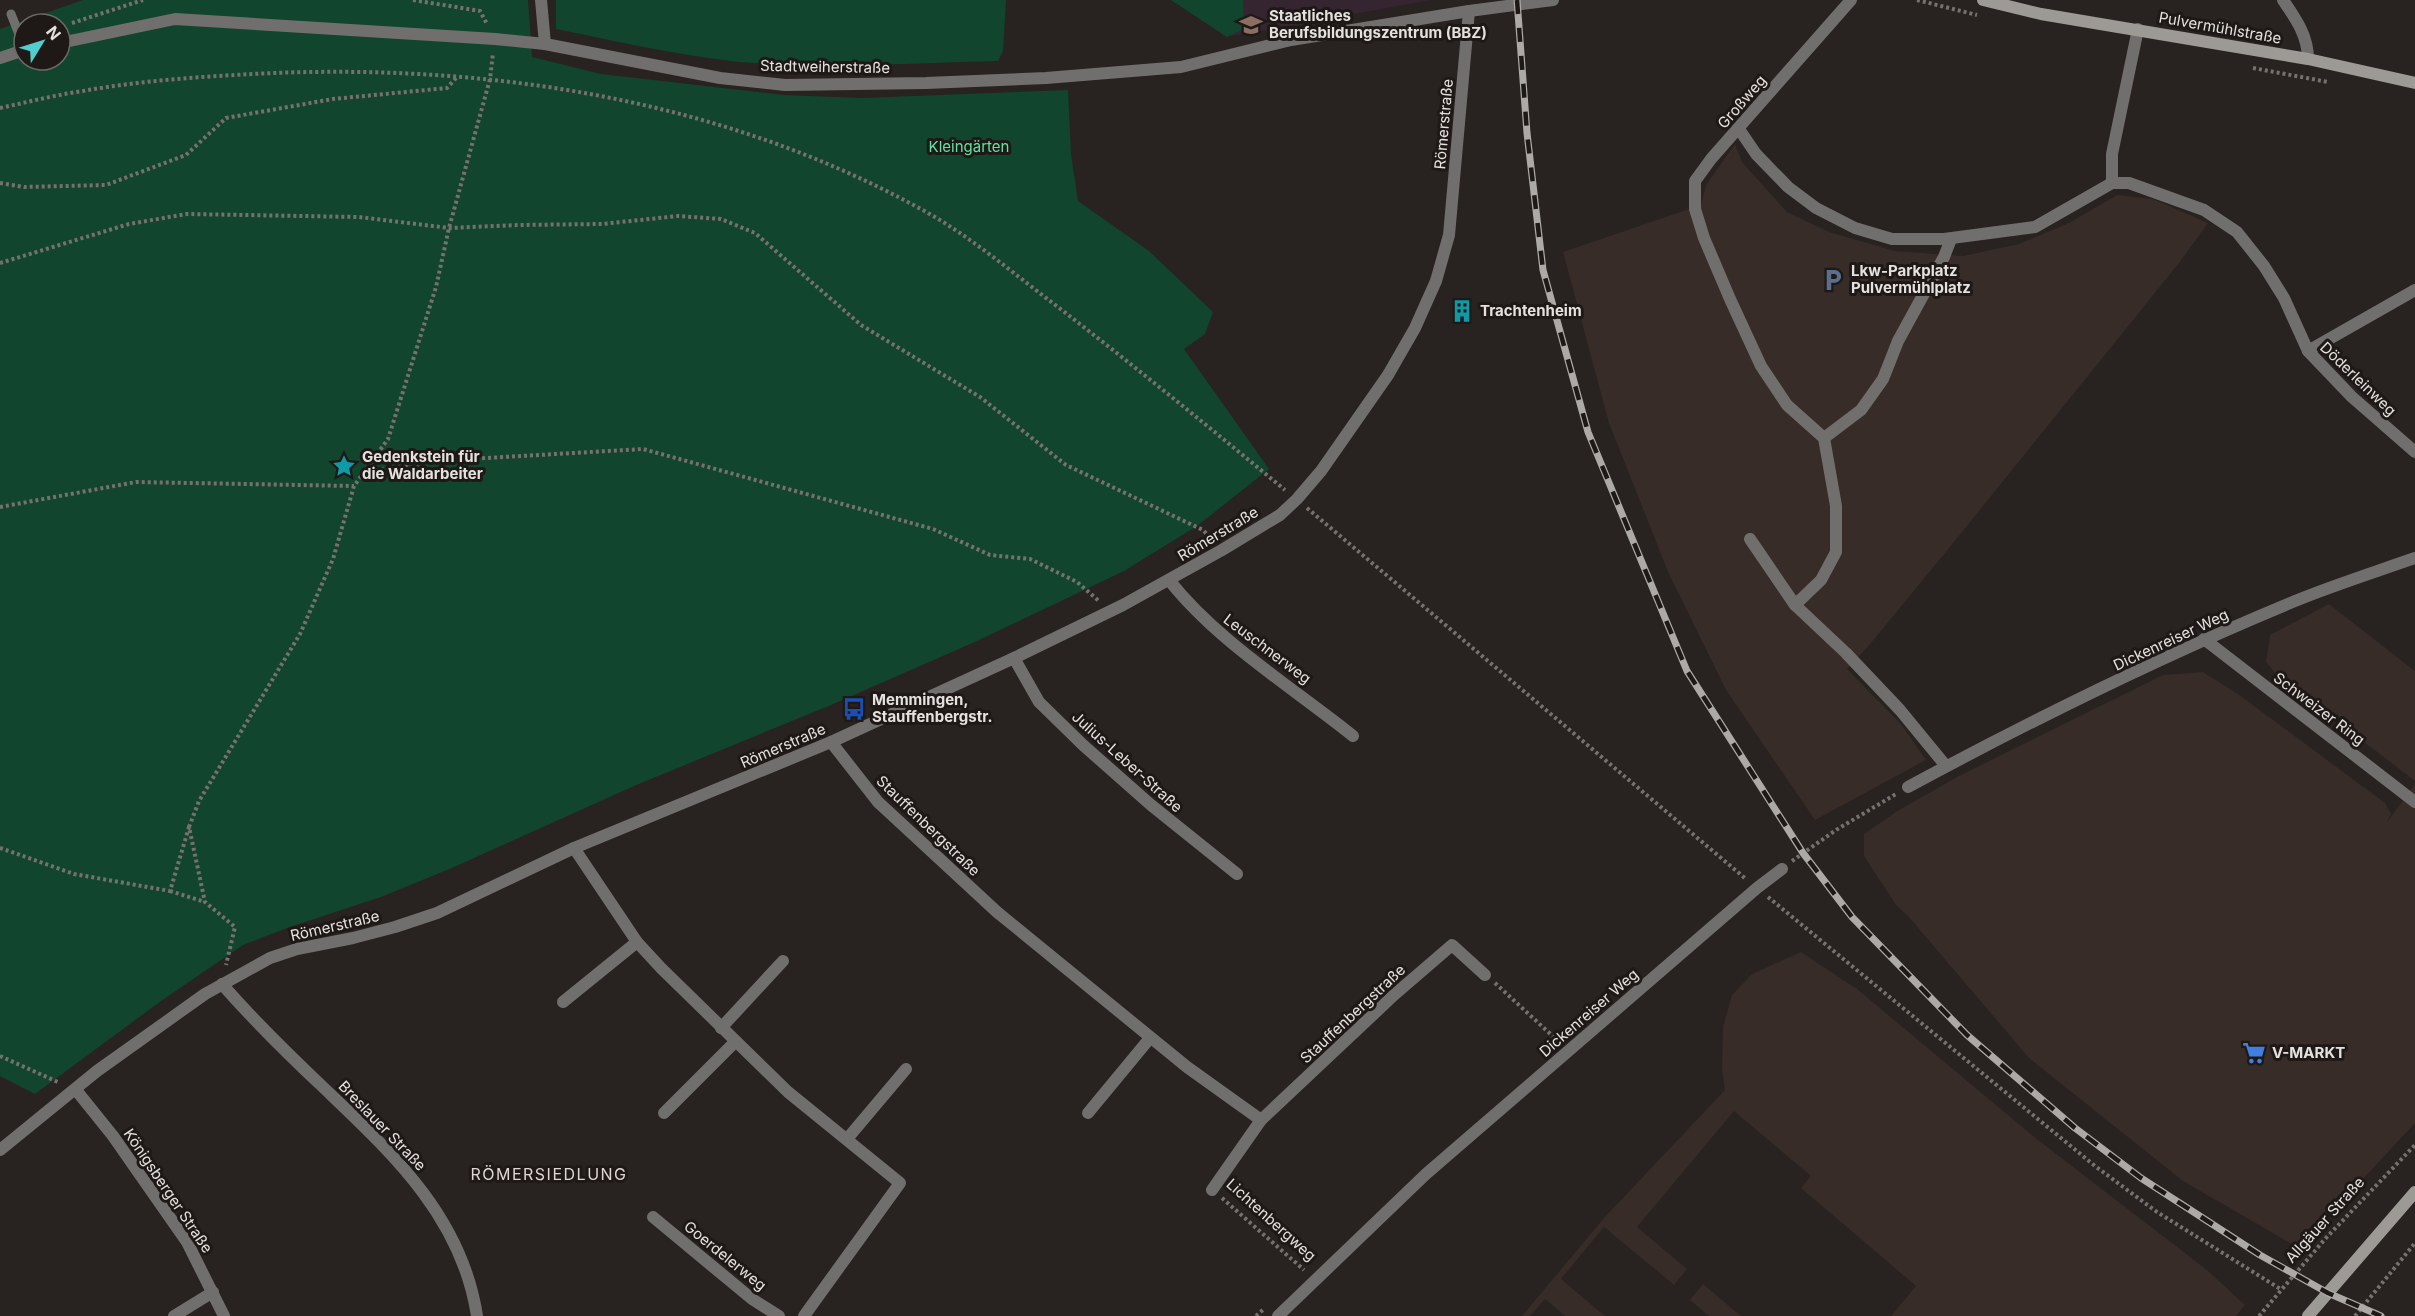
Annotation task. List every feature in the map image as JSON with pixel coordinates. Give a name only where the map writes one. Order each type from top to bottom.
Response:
[{"type":"main road","name":"Pulvermühlstraße","points":[[1983,0],[2041,14],[2308,59],[2415,83]]},
{"type":"main road","points":[[2308,1316],[2415,1192]]},
{"type":"street","points":[[541,0],[544,44]]},
{"type":"street","name":"Stadtweiherstraße","points":[[72,40],[175,19],[486,38],[544,44],[720,78],[785,85],[926,83],[1046,78],[1181,67],[1291,40],[1469,11],[1553,0]]},
{"type":"street","name":"Großweg","points":[[1824,438],[1786,405],[1761,366],[1704,238],[1695,209],[1695,181],[1851,0]]},
{"type":"street","points":[[2283,0],[2303,32],[2308,44],[2308,59]]},
{"type":"street","name":"Römerstraße","points":[[0,1150],[97,1071],[222,984],[270,958],[297,949],[353,938],[437,913],[574,848],[831,742],[1123,605],[1222,550],[1280,514],[1297,499],[1321,471],[1388,375],[1415,328],[1436,281],[1449,235],[1469,11]]},
{"type":"street","points":[[1739,129],[1756,154],[1788,187],[1816,208],[1854,228],[1892,239],[1951,239],[2035,227],[2112,183],[2112,153],[2138,29]]},
{"type":"street","name":"Döderleinweg","points":[[2112,183],[2129,183],[2204,210],[2237,232],[2264,266],[2284,298],[2308,351],[2352,397],[2415,452]]},
{"type":"street","points":[[1795,605],[1821,580],[1836,552],[1836,506],[1824,438],[1861,410],[1883,379],[1899,341],[1951,239]]},
{"type":"street","points":[[2308,351],[2415,290]]},
{"type":"street","points":[[1750,539],[1795,605],[1846,653],[1900,710],[1946,766]]},
{"type":"street","name":"Dickenreiser Weg","points":[[1908,787],[2204,639],[2297,600],[2415,558]]},
{"type":"street","name":"Leuschnerweg","points":[[1169,580],[1187,603],[1211,626],[1353,736]]},
{"type":"street","name":"Schweizer Ring","points":[[2204,639],[2415,802]]},
{"type":"street","name":"Julius-Leber-Straße","points":[[1014,658],[1039,702],[1083,745],[1151,805],[1237,874]]},
{"type":"street","name":"Stauffenbergstraße","points":[[831,742],[878,802],[997,912],[1186,1067],[1261,1120],[1394,995],[1452,945],[1485,975]]},
{"type":"street","points":[[574,848],[637,942],[735,1042],[788,1092],[900,1183],[805,1316]]},
{"type":"street","name":"Dickenreiser Weg","points":[[1278,1316],[1426,1174],[1757,888],[1782,869]]},
{"type":"street","points":[[563,1002],[637,942]]},
{"type":"street","points":[[721,1028],[783,961]]},
{"type":"street","name":"Breslauer Straße","points":[[222,984],[250,1016],[358,1119],[428,1197],[460,1256],[477,1316]]},
{"type":"street","points":[[1088,1113],[1150,1038]]},
{"type":"street","points":[[664,1113],[735,1042]]},
{"type":"street","points":[[847,1139],[906,1069]]},
{"type":"street","name":"Königsberger Straße","points":[[76,1090],[113,1136],[188,1242],[224,1316]]},
{"type":"street","name":"Lichtenbergweg","points":[[1212,1190],[1261,1120]]},
{"type":"street","name":"Goerdelerweg","points":[[653,1217],[752,1299],[779,1316]]},
{"type":"street","points":[[174,1316],[213,1292]]},
{"type":"path","points":[[72,22],[143,0]]},
{"type":"path","points":[[0,108],[84,90],[193,77],[307,72],[404,72],[490,79],[607,97],[701,119],[785,146],[860,178],[930,215],[1001,264],[1131,363],[1297,499],[1757,888],[2095,1166],[2157,1212],[2282,1290]]},
{"type":"path","points":[[0,183],[24,187],[106,185],[186,155],[226,118],[333,99],[447,88],[457,77]]},
{"type":"path","points":[[170,891],[199,801],[300,634],[333,559],[354,486],[388,439],[436,287],[449,228],[490,79]]},
{"type":"path","points":[[0,263],[129,224],[187,214],[359,217],[449,228],[602,224],[678,216],[721,219],[755,233],[861,325],[980,397],[1066,465],[1203,530],[1222,550]]},
{"type":"path","points":[[362,472],[434,461],[644,449],[933,530],[990,555],[1030,560],[1077,582],[1098,601],[1123,605]]},
{"type":"path","points":[[0,507],[136,482],[354,486]]},
{"type":"path","points":[[1782,869],[1836,830],[1908,787]]},
{"type":"path","points":[[189,827],[205,902]]},
{"type":"path","points":[[0,848],[74,874],[170,891],[205,902],[234,927],[222,984]]},
{"type":"path","points":[[1485,975],[1569,1051]]},
{"type":"path","points":[[0,1056],[76,1090]]},
{"type":"path","name":"Allgäuer Straße","points":[[2259,1316],[2325,1239],[2415,1145]]},
{"type":"path","name":"Lichtenbergweg","points":[[1212,1190],[1316,1281]]},
{"type":"path","points":[[2355,1316],[2415,1243]]},
{"type":"shaded area","name":"Staatliches Berufsbildungszentrum (BBZ)","points":[[1171,0],[1431,0],[1227,37]]},
{"type":"shaded area","points":[[1735,144],[1742,162],[1787,212],[1829,232],[1895,251],[1963,256],[2019,244],[2069,223],[2117,195],[2153,199],[2208,223],[2179,263],[1950,547],[1847,669],[1901,724],[1926,760],[1815,820],[1726,690],[1668,572],[1609,423],[1563,252],[1701,205],[1706,185]]},
{"type":"shaded area","points":[[2329,604],[2415,671],[2415,781],[2278,676],[2266,662],[2270,635]]},
{"type":"shaded area","points":[[2203,672],[2238,694],[2385,803],[2391,814],[2387,822],[2415,784],[2415,1123],[2299,1248],[2183,1181],[2029,1058],[1908,916],[1896,905],[1864,856],[1864,834],[1896,812],[1957,777],[2163,675]]},
{"type":"shaded area","points":[[1801,952],[1857,989],[2038,1140],[2207,1270],[2245,1305],[2236,1316],[1891,1316],[1916,1286],[1801,1188],[1811,1176],[1734,1111],[1637,1227],[1687,1269],[1674,1285],[1604,1227],[1561,1279],[1605,1316],[1565,1316],[1545,1299],[1530,1316],[1522,1316],[1604,1218],[1725,1090],[1722,1069],[1723,1027],[1732,995],[1752,974]]},
{"type":"shaded area","points":[[1703,1284],[1741,1316],[1709,1316],[1690,1300]]},
{"type":"green space","name":"Kleingärten","points":[[83,0],[528,0],[532,57],[601,74],[784,95],[862,98],[1068,90],[1071,154],[1078,201],[1149,251],[1213,312],[1205,334],[1184,349],[1269,469],[1197,526],[1124,571],[977,641],[831,705],[634,786],[452,868],[381,897],[243,945],[161,1001],[35,1094],[0,1076],[0,29],[12,25],[12,72],[72,72],[72,12],[49,12]]},
{"type":"green space","points":[[556,0],[1006,0],[1003,51],[998,61],[822,66],[764,64],[712,58],[556,29]]},
{"type":"green space","points":[[1171,0],[1243,0],[1244,29],[1227,37]]},
{"type":"railway","points":[[1517,0],[1527,133],[1543,270],[1588,432],[1687,671],[1803,853],[1852,917],[1967,1035],[2075,1128],[2141,1178],[2260,1255],[2328,1293],[2381,1316]]},
{"type":"place","name":"Staatliches Berufsbildungszentrum (BBZ)","points":[[1251,25]]},
{"type":"place","name":"Lkw-Parkplatz Pulvermühlplatz","points":[[1833,280]]},
{"type":"place","name":"Trachtenheim","points":[[1462,311]]},
{"type":"place","name":"Gedenkstein für die Waldarbeiter","points":[[344,466]]},
{"type":"place","name":"Memmingen, Stauffenbergstr.","points":[[854,709]]},
{"type":"place","name":"V-MARKT","points":[[2254,1053]]},
{"type":"district","name":"RÖMERSIEDLUNG","points":[[549,1174]]}]
